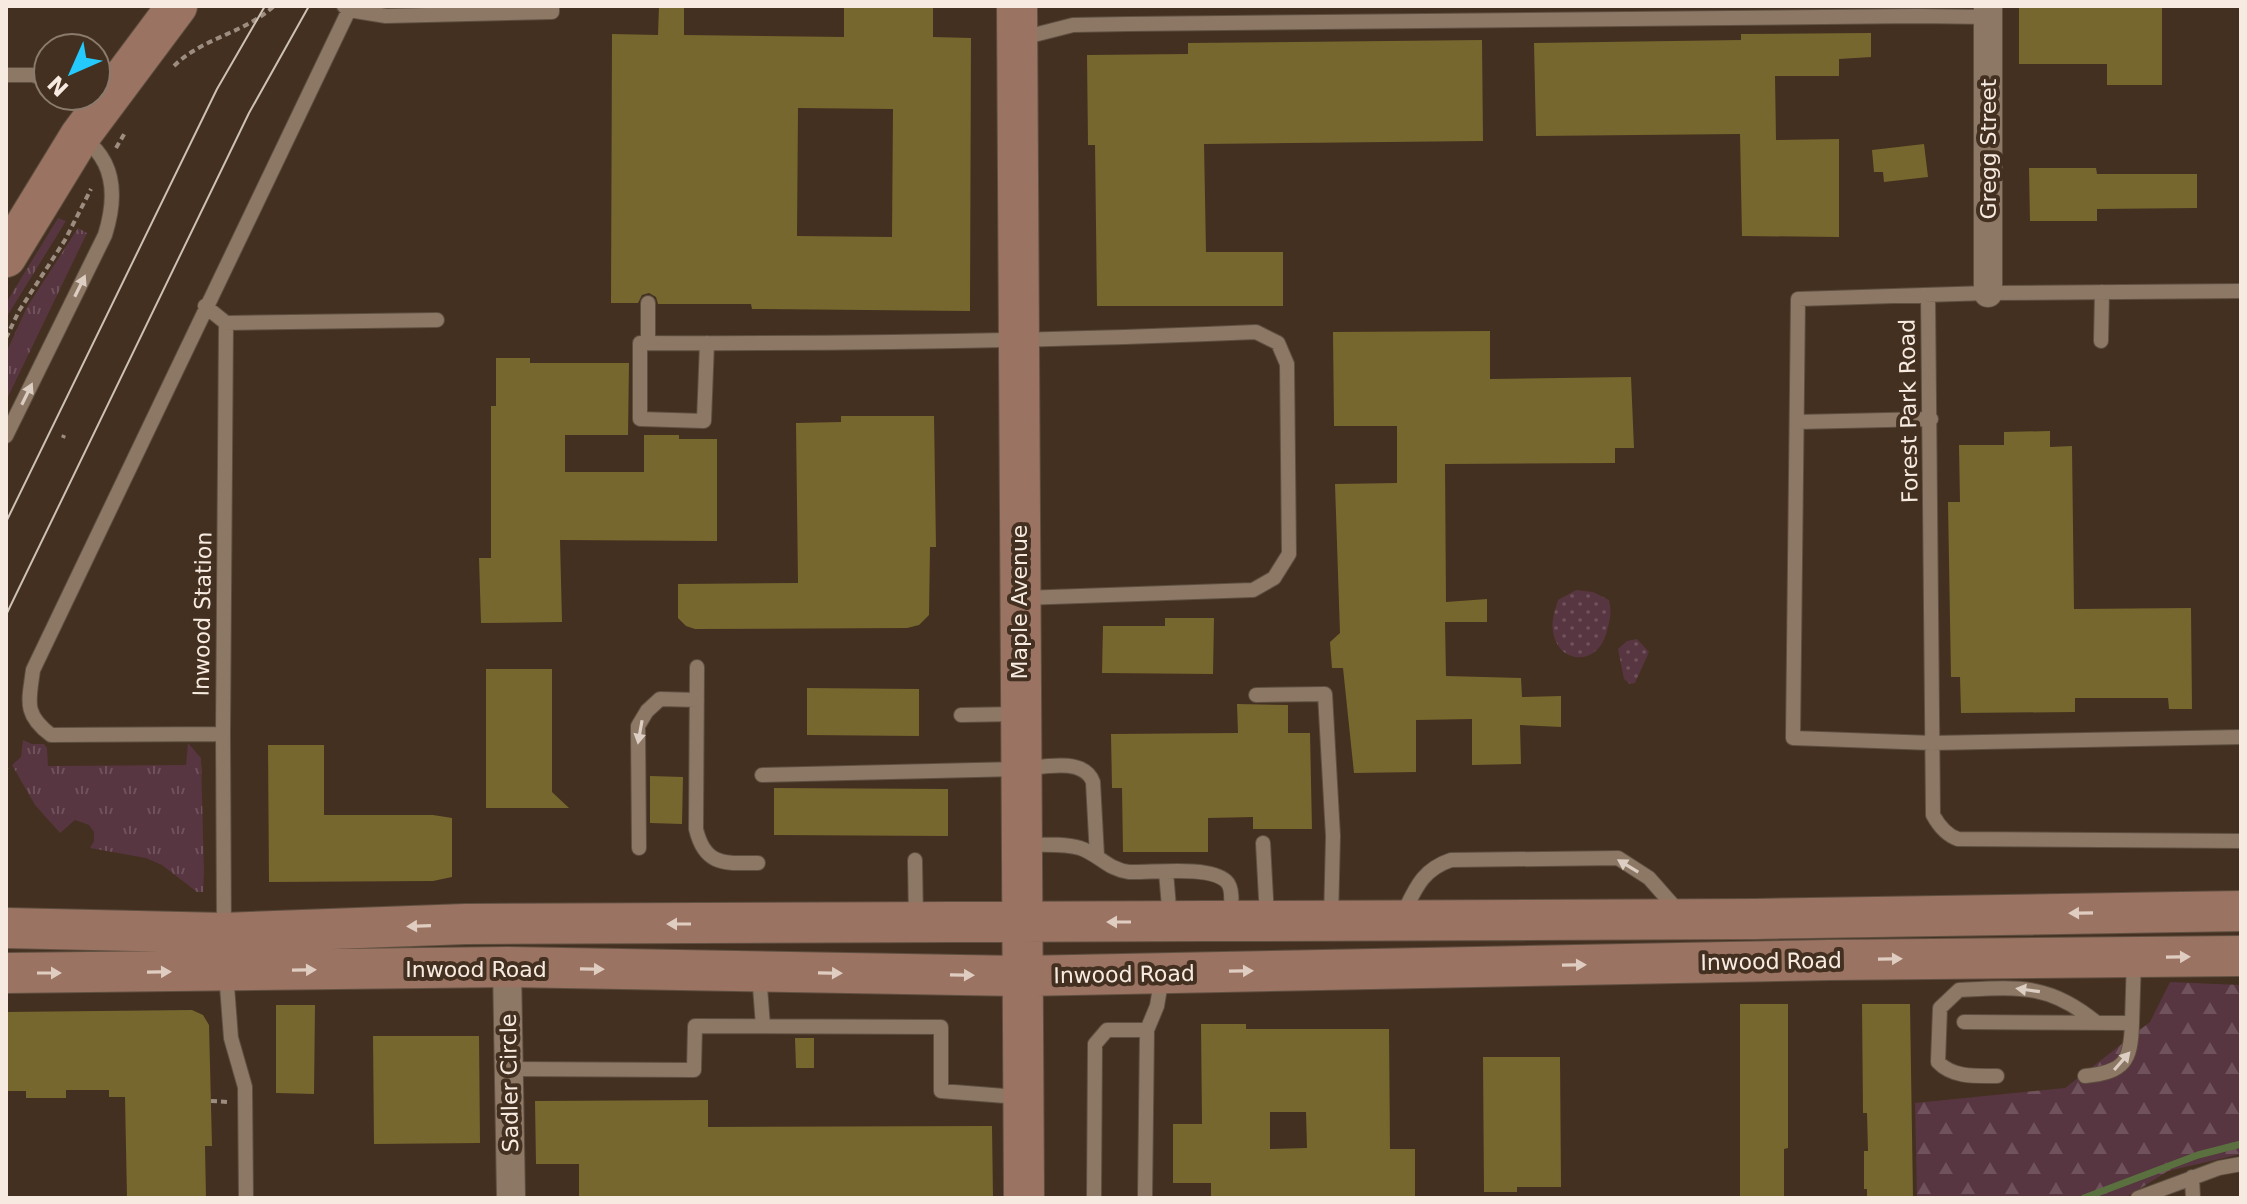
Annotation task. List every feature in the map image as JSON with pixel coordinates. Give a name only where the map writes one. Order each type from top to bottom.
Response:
[{"type":"main road","points":[[6,257],[85,115],[177,6]]},
{"type":"main road","name":"Maple Avenue","points":[[1017,23],[1024,1198]]},
{"type":"main road","name":"Inwood Road","points":[[6,973],[505,924],[1755,919],[2241,911]]},
{"type":"main road","points":[[1755,919],[1756,961]]},
{"type":"main road","points":[[1311,970],[1331,921]]},
{"type":"main road","points":[[757,923],[759,972]]},
{"type":"main road","points":[[505,924],[507,967]]},
{"type":"main road","name":"Inwood Road","points":[[6,928],[225,952],[507,967],[1023,976],[1756,961],[2241,956]]},
{"type":"street","name":"Gregg Street","points":[[1988,12],[1988,293]]},
{"type":"street","name":"Sadler Circle","points":[[507,967],[511,1198]]},
{"type":"lane","points":[[223,734],[51,735],[37,725],[28,706],[33,670],[346,8],[386,16],[552,12],[552,6]]},
{"type":"lane","points":[[1017,23],[1073,25],[1901,16],[1988,12]]},
{"type":"lane","points":[[6,75],[32,75]]},
{"type":"lane","points":[[6,436],[105,235],[112,211],[113,187],[106,164],[94,146],[85,115]]},
{"type":"lane","name":"Forest Park Road","points":[[2241,291],[1928,295],[1933,815],[1939,826],[1958,839],[2241,841]]},
{"type":"lane","points":[[2101,341],[2102,292]]},
{"type":"lane","points":[[1928,295],[1798,299],[1793,738],[1932,743],[2241,737]]},
{"type":"lane","points":[[648,303],[648,343]]},
{"type":"lane","points":[[205,306],[226,323],[437,320]]},
{"type":"lane","name":"Inwood Station","points":[[226,323],[225,952],[231,1038],[245,1087],[246,1198]]},
{"type":"lane","points":[[707,343],[704,421],[640,419],[640,343],[1018,341],[1256,332],[1278,343],[1287,364],[1289,554],[1274,578],[1253,590],[1019,598]]},
{"type":"lane","points":[[1797,422],[1931,419]]},
{"type":"lane","points":[[697,667],[696,829],[699,841],[713,858],[724,863],[758,863]]},
{"type":"lane","points":[[1256,695],[1325,694],[1333,836],[1331,921]]},
{"type":"lane","points":[[639,848],[638,726],[647,711],[660,699],[697,700]]},
{"type":"lane","points":[[961,715],[1020,714]]},
{"type":"lane","points":[[762,775],[1061,766],[1085,769],[1090,774],[1097,856]]},
{"type":"lane","points":[[1249,921],[1263,843]]},
{"type":"lane","points":[[1023,845],[1077,847],[1118,870],[1198,872],[1225,880],[1231,900],[1249,921]]},
{"type":"lane","points":[[1400,920],[1425,874],[1451,860],[1603,858],[1618,858],[1649,878],[1684,919]]},
{"type":"lane","points":[[915,860],[916,923]]},
{"type":"lane","points":[[1166,872],[1170,921]]},
{"type":"lane","points":[[2085,1076],[2117,1070],[2127,1059],[2131,1049],[2134,957]]},
{"type":"lane","points":[[759,972],[763,1026]]},
{"type":"lane","points":[[1145,1198],[1147,1030],[1157,1006],[1163,973]]},
{"type":"lane","points":[[1997,1076],[1955,1073],[1945,1070],[1938,1062],[1940,1008],[1959,990],[2009,988],[2054,994],[2075,1004],[2097,1023]]},
{"type":"lane","points":[[1964,1022],[2132,1023]]},
{"type":"lane","points":[[509,1069],[694,1070],[695,1026],[941,1027],[941,1091],[1023,1098]]},
{"type":"lane","points":[[1094,1198],[1095,1044],[1107,1030],[1147,1030]]},
{"type":"lane","points":[[2138,1198],[2219,1168],[2241,1164]]},
{"type":"lane","points":[[2192,1177],[2193,1198]]},
{"type":"path","points":[[170,71],[197,48],[250,23],[274,6]]},
{"type":"path","points":[[6,338],[88,195]]},
{"type":"path","points":[[76,220],[83,224]]},
{"type":"green space","points":[[58,218],[66,221],[6,318],[6,303]]},
{"type":"green space","points":[[78,228],[87,233],[6,401],[6,353],[27,307]]},
{"type":"green space","points":[[1576,590],[1593,592],[1609,600],[1610,609],[1602,643],[1587,656],[1578,657],[1562,650],[1556,642],[1553,627],[1558,600]]},
{"type":"green space","points":[[1637,639],[1649,652],[1635,683],[1630,684],[1624,679],[1618,649],[1627,641]]},
{"type":"green space","points":[[23,740],[44,744],[48,766],[186,765],[188,743],[201,758],[203,892],[197,892],[162,865],[146,858],[90,848],[94,832],[89,825],[75,820],[60,833],[35,805],[12,765],[21,757]]},
{"type":"green space","points":[[2170,982],[2241,985],[2241,1154],[2168,1171],[2125,1198],[1917,1198],[1915,1103],[2065,1088],[2150,1022]]},
{"type":"building","points":[[659,6],[684,6],[684,35],[844,37],[844,6],[933,6],[933,37],[971,38],[970,311],[752,309],[751,304],[658,304],[656,297],[649,293],[642,295],[638,303],[611,303],[612,34],[658,35]],"holes":[[[798,108],[893,109],[892,237],[797,236]]]},
{"type":"building","points":[[2019,6],[2162,6],[2162,85],[2107,85],[2107,64],[2019,64]]},
{"type":"building","points":[[1871,33],[1871,57],[1839,59],[1839,76],[1775,76],[1776,140],[1839,139],[1839,237],[1742,236],[1740,134],[1536,136],[1534,43],[1741,40],[1741,34]]},
{"type":"building","points":[[1482,40],[1483,141],[1204,144],[1206,252],[1283,252],[1283,306],[1097,306],[1095,145],[1088,145],[1087,55],[1188,54],[1188,43]]},
{"type":"building","points":[[1924,144],[1928,177],[1884,182],[1883,172],[1874,172],[1872,150]]},
{"type":"building","points":[[2029,168],[2096,168],[2097,174],[2197,174],[2197,208],[2097,209],[2097,221],[2030,221]]},
{"type":"building","points":[[1490,331],[1490,379],[1631,377],[1634,448],[1615,448],[1615,463],[1445,464],[1446,602],[1487,599],[1487,622],[1445,622],[1446,676],[1521,678],[1522,697],[1561,696],[1561,727],[1520,725],[1521,764],[1472,765],[1472,719],[1416,720],[1416,772],[1354,773],[1343,668],[1332,668],[1330,642],[1340,633],[1335,484],[1397,483],[1397,426],[1334,426],[1333,332]]},
{"type":"building","points":[[496,358],[530,358],[530,363],[629,363],[628,435],[565,435],[565,472],[644,472],[644,435],[717,439],[717,541],[560,540],[562,622],[481,623],[479,558],[491,558],[491,406],[496,406]]},
{"type":"building","points":[[841,416],[934,416],[936,547],[930,547],[929,615],[919,625],[907,628],[695,629],[686,626],[678,618],[678,584],[798,583],[796,423],[841,422]]},
{"type":"building","points":[[2050,431],[2050,447],[2072,446],[2074,609],[2191,608],[2192,709],[2169,709],[2168,698],[2075,698],[2075,712],[1961,713],[1960,677],[1951,677],[1948,502],[1960,502],[1959,445],[2004,445],[2004,432]]},
{"type":"building","points":[[1165,618],[1214,618],[1213,674],[1102,673],[1103,626],[1165,626]]},
{"type":"building","points":[[486,669],[552,669],[552,792],[569,808],[486,808]]},
{"type":"building","points":[[807,688],[919,689],[919,736],[807,735]]},
{"type":"building","points":[[1237,704],[1288,705],[1288,733],[1310,733],[1312,829],[1253,829],[1253,817],[1208,818],[1208,852],[1123,852],[1122,788],[1112,788],[1111,734],[1238,733]]},
{"type":"building","points":[[268,745],[324,745],[324,815],[433,815],[452,818],[452,877],[433,881],[269,882]]},
{"type":"building","points":[[650,776],[683,777],[682,824],[650,823]]},
{"type":"building","points":[[774,788],[948,789],[948,836],[774,835]]},
{"type":"building","points":[[1740,1004],[1788,1004],[1788,1148],[1784,1149],[1784,1198],[1740,1198]]},
{"type":"building","points":[[1862,1004],[1910,1004],[1913,1198],[1867,1198],[1867,1189],[1864,1189],[1864,1151],[1868,1151],[1867,1113],[1863,1113]]},
{"type":"building","points":[[276,1005],[315,1005],[314,1094],[276,1093]]},
{"type":"building","points":[[192,1010],[203,1015],[209,1025],[212,1146],[205,1146],[206,1198],[127,1198],[125,1097],[109,1097],[109,1090],[66,1090],[66,1098],[26,1098],[26,1091],[6,1091],[6,1012]]},
{"type":"building","points":[[1201,1024],[1246,1024],[1246,1029],[1389,1029],[1390,1149],[1415,1149],[1415,1198],[1211,1198],[1211,1183],[1173,1183],[1173,1124],[1202,1124]],"holes":[[[1270,1112],[1306,1112],[1307,1148],[1270,1149]]]},
{"type":"building","points":[[373,1036],[479,1036],[480,1143],[374,1144]]},
{"type":"building","points":[[795,1038],[814,1038],[814,1068],[796,1068]]},
{"type":"building","points":[[1483,1057],[1560,1057],[1561,1187],[1517,1187],[1517,1192],[1484,1192]]},
{"type":"building","points":[[708,1100],[708,1127],[992,1126],[993,1198],[579,1198],[579,1164],[536,1164],[535,1101]]},
{"type":"waterway","points":[[2084,1198],[2198,1155],[2241,1144]]},
{"type":"tram line","points":[[6,522],[217,89],[265,6]]},
{"type":"tram line","points":[[6,615],[249,113],[309,6]]}]
